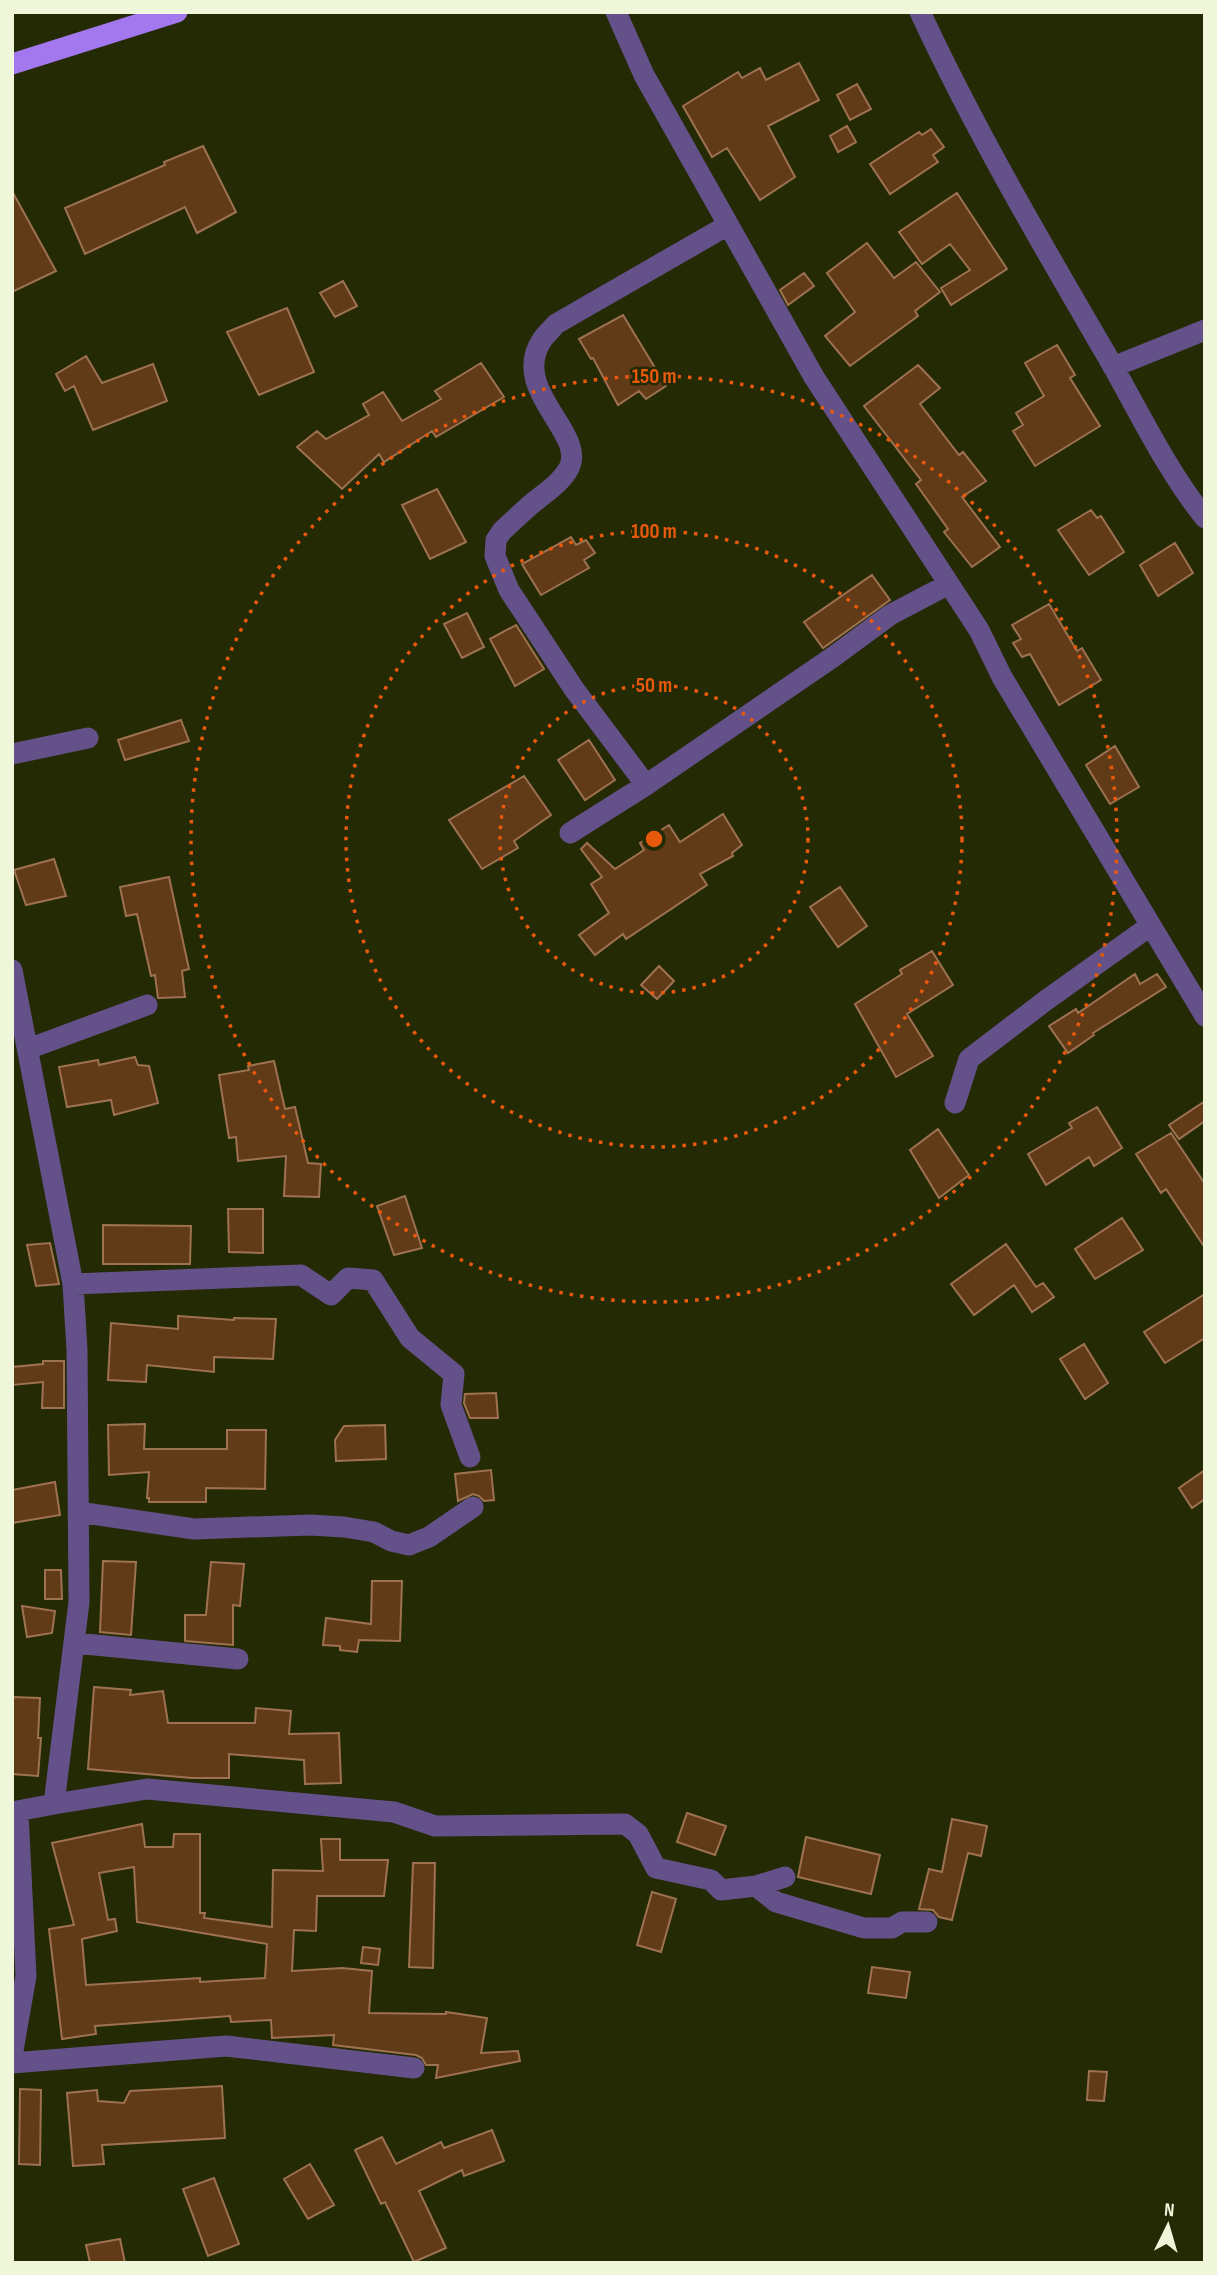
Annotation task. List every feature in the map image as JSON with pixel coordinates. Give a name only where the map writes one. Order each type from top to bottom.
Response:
[{"type":"main road","points":[[12,64],[177,12]]},
{"type":"street","points":[[615,12],[645,75],[814,377],[979,630],[1002,677],[1205,1016]]},
{"type":"street","points":[[920,12],[945,66],[1147,428],[1205,518]]},
{"type":"street","points":[[646,785],[574,689],[509,590],[495,556],[496,540],[502,530],[555,485],[572,460],[571,446],[539,391],[534,375],[535,356],[541,340],[556,324],[729,225]]},
{"type":"street","points":[[1113,367],[1205,330]]},
{"type":"street","points":[[570,833],[646,785],[890,615],[949,584]]},
{"type":"street","points":[[12,754],[88,738]]},
{"type":"street","points":[[955,1103],[970,1059],[1150,926]]},
{"type":"street","points":[[12,971],[73,1284],[77,1350],[79,1602],[54,1804]]},
{"type":"street","points":[[28,1049],[147,1005]]},
{"type":"street","points":[[73,1284],[301,1275],[331,1295],[348,1278],[373,1280],[410,1338],[454,1374],[451,1405],[470,1457]]},
{"type":"street","points":[[78,1512],[194,1529],[310,1525],[344,1527],[374,1532],[391,1541],[409,1545],[429,1538],[473,1507]]},
{"type":"street","points":[[75,1643],[238,1659]]},
{"type":"street","points":[[12,2056],[26,1976],[15,1812],[147,1789],[394,1812],[435,1826],[625,1824],[638,1834],[656,1868],[711,1880],[722,1890],[756,1886],[785,1877]]},
{"type":"street","points":[[756,1886],[776,1902],[864,1928],[892,1928],[902,1922],[927,1922]]},
{"type":"street","points":[[12,2063],[226,2046],[414,2068]]},
{"type":"building","points":[[799,63],[819,100],[768,126],[795,177],[760,200],[727,148],[712,157],[683,106],[738,72],[742,78],[760,68],[766,80]]},
{"type":"building","points":[[857,84],[871,109],[850,120],[837,95]]},
{"type":"building","points":[[847,126],[856,142],[838,152],[830,136]]},
{"type":"building","points":[[931,129],[944,147],[933,155],[938,162],[890,194],[870,164],[919,132],[922,135]]},
{"type":"building","points":[[203,146],[236,212],[197,233],[185,207],[85,254],[65,208]]},
{"type":"building","points":[[12,191],[56,271],[12,292]]},
{"type":"building","points":[[957,193],[1007,269],[951,305],[941,288],[970,270],[950,244],[922,264],[899,232]]},
{"type":"building","points":[[867,243],[894,278],[916,262],[940,292],[915,311],[918,316],[850,366],[825,336],[855,312],[827,273]]},
{"type":"building","points":[[804,273],[814,286],[788,305],[780,290]]},
{"type":"building","points":[[343,281],[357,306],[335,317],[320,293]]},
{"type":"building","points":[[287,308],[314,372],[259,395],[227,332]]},
{"type":"building","points":[[623,315],[666,386],[646,399],[639,391],[618,405],[593,358],[591,359],[579,339]]},
{"type":"building","points":[[1057,345],[1075,375],[1070,378],[1100,426],[1035,466],[1013,431],[1023,425],[1016,413],[1044,396],[1025,363]]},
{"type":"building","points":[[86,356],[102,383],[153,364],[167,401],[93,430],[74,386],[65,391],[56,374]]},
{"type":"building","points":[[481,363],[504,397],[436,437],[432,431],[384,462],[379,454],[342,489],[297,447],[317,431],[326,439],[369,415],[363,404],[383,392],[402,421],[441,399],[435,391]]},
{"type":"building","points":[[918,365],[940,388],[920,404],[959,455],[963,452],[986,481],[962,497],[1000,547],[972,567],[944,532],[948,529],[916,484],[921,480],[864,406]]},
{"type":"building","points":[[437,489],[466,542],[430,559],[402,505]]},
{"type":"building","points":[[1091,510],[1097,518],[1101,516],[1124,552],[1089,575],[1058,530]]},
{"type":"building","points":[[571,537],[576,545],[586,540],[595,553],[584,560],[589,568],[541,595],[522,564]]},
{"type":"building","points":[[1175,543],[1193,573],[1158,596],[1140,565]]},
{"type":"building","points":[[872,575],[890,600],[823,648],[804,622]]},
{"type":"building","points":[[1049,604],[1077,651],[1082,648],[1101,680],[1059,705],[1030,654],[1022,657],[1013,643],[1021,639],[1012,625]]},
{"type":"building","points":[[467,613],[484,647],[462,658],[444,624]]},
{"type":"building","points":[[516,625],[544,669],[515,686],[490,639]]},
{"type":"building","points":[[181,720],[189,741],[125,760],[118,740]]},
{"type":"building","points":[[589,740],[615,780],[585,800],[558,760]]},
{"type":"building","points":[[1115,746],[1139,787],[1110,804],[1086,765]]},
{"type":"building","points":[[524,776],[551,815],[514,841],[518,848],[482,869],[449,820]]},
{"type":"building","points":[[723,814],[742,845],[732,853],[733,856],[700,874],[707,885],[626,939],[623,934],[595,955],[579,935],[609,913],[591,884],[602,877],[581,849],[587,843],[615,869],[644,850],[640,843],[669,825],[680,842]]},
{"type":"building","points":[[54,859],[66,896],[26,905],[14,870]]},
{"type":"building","points":[[169,877],[189,969],[182,971],[185,997],[158,998],[155,975],[151,976],[137,914],[126,916],[120,887]]},
{"type":"building","points":[[840,887],[867,926],[838,947],[810,907]]},
{"type":"building","points":[[932,951],[953,985],[907,1014],[933,1056],[896,1077],[855,1004],[902,974],[900,970]]},
{"type":"building","points":[[659,966],[674,981],[657,999],[641,985]]},
{"type":"building","points":[[1135,974],[1140,984],[1157,974],[1166,987],[1093,1033],[1094,1035],[1068,1053],[1049,1026],[1076,1009],[1078,1013]]},
{"type":"building","points":[[135,1057],[138,1065],[149,1066],[158,1103],[114,1115],[111,1100],[67,1107],[59,1067],[98,1060],[99,1065]]},
{"type":"building","points":[[274,1061],[285,1109],[295,1107],[308,1163],[321,1164],[319,1197],[284,1196],[286,1156],[238,1161],[236,1137],[229,1138],[219,1075],[249,1070],[248,1066]]},
{"type":"building","points":[[1205,1101],[1205,1121],[1179,1139],[1169,1125]]},
{"type":"building","points":[[1097,1107],[1122,1148],[1094,1166],[1089,1157],[1046,1185],[1028,1154],[1072,1128],[1069,1123]]},
{"type":"building","points":[[938,1129],[969,1175],[939,1198],[910,1150]]},
{"type":"building","points":[[1171,1133],[1205,1184],[1205,1248],[1166,1189],[1161,1193],[1136,1154]]},
{"type":"building","points":[[405,1196],[422,1248],[394,1255],[377,1206]]},
{"type":"building","points":[[228,1209],[263,1209],[263,1253],[229,1252]]},
{"type":"building","points":[[1122,1218],[1143,1250],[1095,1279],[1075,1249]]},
{"type":"building","points":[[103,1225],[191,1226],[190,1264],[103,1264]]},
{"type":"building","points":[[50,1243],[59,1284],[36,1286],[27,1245]]},
{"type":"building","points":[[1006,1244],[1036,1287],[1043,1283],[1054,1297],[1032,1312],[1014,1285],[974,1315],[951,1284]]},
{"type":"building","points":[[1205,1294],[1205,1338],[1165,1363],[1144,1332]]},
{"type":"building","points":[[178,1316],[234,1320],[276,1319],[273,1359],[214,1357],[214,1372],[147,1365],[146,1382],[108,1380],[111,1323],[178,1329]]},
{"type":"building","points":[[1084,1344],[1108,1383],[1085,1399],[1060,1359]]},
{"type":"building","points":[[43,1361],[64,1361],[64,1408],[42,1408],[43,1382],[12,1385],[12,1367],[43,1364]]},
{"type":"building","points":[[496,1393],[498,1418],[470,1418],[464,1403],[465,1394]]},
{"type":"building","points":[[145,1424],[144,1449],[227,1449],[227,1430],[266,1430],[265,1489],[206,1488],[206,1502],[149,1502],[149,1472],[109,1475],[108,1425]]},
{"type":"building","points":[[385,1425],[386,1459],[336,1461],[335,1440],[344,1426]]},
{"type":"building","points":[[491,1470],[494,1500],[484,1501],[473,1494],[458,1501],[455,1474]]},
{"type":"building","points":[[1205,1470],[1205,1499],[1192,1508],[1179,1488]]},
{"type":"building","points":[[55,1482],[60,1515],[12,1523],[12,1490]]},
{"type":"building","points":[[103,1561],[136,1562],[131,1635],[100,1632]]},
{"type":"building","points":[[211,1562],[244,1564],[240,1606],[233,1605],[233,1645],[185,1641],[185,1615],[206,1615]]},
{"type":"building","points":[[45,1570],[61,1570],[62,1599],[45,1599]]},
{"type":"building","points":[[372,1581],[402,1581],[400,1641],[359,1640],[357,1652],[340,1650],[340,1646],[323,1645],[326,1618],[371,1624]]},
{"type":"building","points":[[22,1606],[55,1611],[52,1633],[27,1637]]},
{"type":"building","points":[[94,1687],[131,1690],[130,1695],[163,1691],[168,1723],[255,1723],[256,1708],[291,1711],[289,1734],[339,1733],[341,1783],[305,1784],[304,1760],[229,1754],[229,1778],[192,1778],[88,1769]]},
{"type":"building","points":[[12,1697],[40,1698],[38,1776],[12,1774]]},
{"type":"building","points":[[687,1813],[726,1826],[715,1855],[677,1842]]},
{"type":"building","points":[[952,1819],[987,1826],[981,1856],[968,1853],[952,1920],[939,1917],[933,1910],[919,1909],[929,1869],[942,1872]]},
{"type":"building","points":[[142,1824],[145,1847],[173,1847],[174,1834],[200,1834],[200,1913],[205,1913],[204,1918],[272,1927],[273,1870],[323,1871],[321,1839],[340,1839],[340,1860],[388,1860],[384,1896],[317,1896],[316,1931],[294,1930],[292,1971],[342,1968],[372,1971],[369,2013],[446,2012],[487,2018],[481,2053],[518,2051],[520,2061],[436,2078],[438,2065],[426,2065],[422,2058],[416,2055],[333,2045],[334,2035],[272,2038],[271,2020],[231,2022],[230,2016],[95,2026],[96,2034],[62,2039],[49,1929],[74,1925],[52,1843]],"holes":[[[134,1867],[137,1922],[267,1944],[265,1978],[200,1982],[200,1978],[86,1985],[82,1939],[117,1931],[115,1919],[108,1920],[99,1873]]]},
{"type":"building","points":[[806,1837],[880,1855],[871,1894],[798,1877]]},
{"type":"building","points":[[413,1863],[435,1863],[433,1968],[409,1967]]},
{"type":"building","points":[[652,1892],[676,1899],[661,1952],[637,1945]]},
{"type":"building","points":[[363,1947],[380,1949],[378,1965],[361,1963]]},
{"type":"building","points":[[872,1967],[910,1972],[906,1998],[868,1993]]},
{"type":"building","points":[[1089,2071],[1107,2072],[1104,2101],[1087,2100]]},
{"type":"building","points":[[222,2086],[225,2138],[102,2145],[104,2164],[73,2166],[67,2093],[97,2090],[98,2101],[124,2103],[130,2091]]},
{"type":"building","points":[[20,2089],[41,2090],[40,2165],[19,2164]]},
{"type":"building","points":[[492,2130],[504,2161],[464,2176],[462,2170],[419,2191],[446,2248],[414,2262],[385,2202],[381,2204],[355,2150],[382,2137],[396,2164],[441,2142],[444,2148]]},
{"type":"building","points":[[310,2164],[334,2205],[308,2219],[284,2179]]},
{"type":"building","points":[[214,2178],[239,2244],[208,2256],[183,2189]]},
{"type":"building","points":[[120,2239],[125,2263],[90,2263],[86,2245]]}]
